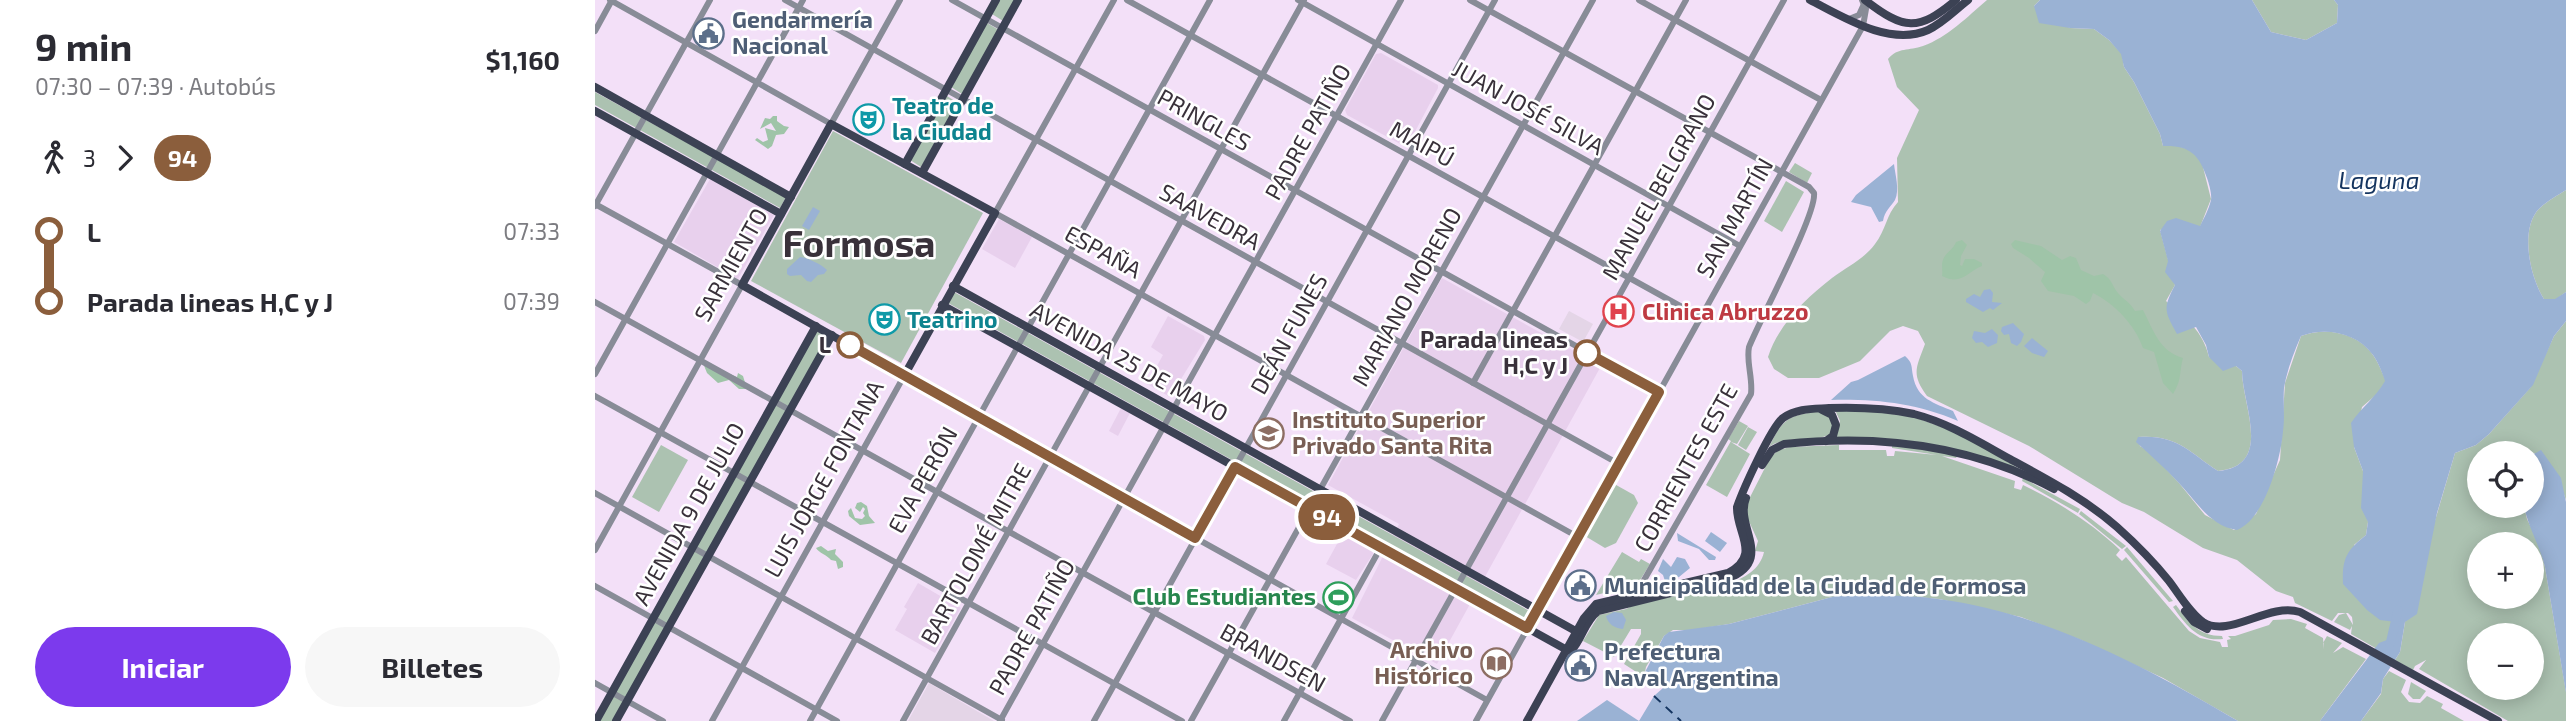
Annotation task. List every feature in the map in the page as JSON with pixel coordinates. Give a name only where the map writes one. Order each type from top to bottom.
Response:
[{"type":"main road","points":[[905,164],[996,0]]},
{"type":"main road","points":[[922,173],[1018,0]]},
{"type":"main road","points":[[1810,0],[1863,26],[1893,34],[1916,34],[1936,26],[1968,0]]},
{"type":"main road","points":[[1863,1],[1887,16],[1911,24],[1929,21],[1956,0]]},
{"type":"main road","points":[[595,87],[791,197]]},
{"type":"main road","points":[[595,111],[781,214]]},
{"type":"main road","name":"ESPAÑA","points":[[831,124],[995,213]]},
{"type":"main road","name":"SARMIENTO","points":[[742,285],[831,124]]},
{"type":"main road","name":"LUIS JORGE FONTANA","points":[[904,376],[995,213]]},
{"type":"main road","points":[[742,285],[904,376]]},
{"type":"main road","name":"AVENIDA 25 DE MAYO","points":[[953,286],[1319,489],[1349,500],[1579,633]]},
{"type":"main road","name":"AVENIDA 25 DE MAYO","points":[[943,305],[1569,650]]},
{"type":"main road","name":"AVENIDA 9 DE JULIO","points":[[596,721],[816,326]]},
{"type":"main road","name":"AVENIDA 9 DE JULIO","points":[[616,721],[832,335]]},
{"type":"main road","points":[[1529,721],[1579,633],[1598,611],[1637,597],[1728,573],[1739,565],[1746,550],[1746,542],[1738,520],[1737,507],[1775,427],[1783,418],[1793,412],[1869,407],[1927,418],[1969,436],[2091,506],[2135,544],[2169,584],[2194,622],[2205,629],[2222,631],[2279,614],[2294,614],[2498,721]]},
{"type":"main road","points":[[1820,409],[1832,415],[1836,425],[1833,436],[1823,442]]},
{"type":"main road","points":[[1637,597],[1727,579],[1737,574],[1747,564],[1751,553],[1751,539],[1742,508],[1766,458],[1772,450],[1784,444],[1823,442],[1877,441],[1930,447],[1974,456],[2013,470],[2062,493],[2093,513],[2140,554],[2169,584]]},
{"type":"main road","points":[[2400,669],[2488,721]]},
{"type":"street","points":[[595,31],[611,0]]},
{"type":"street","name":"ESPAÑA","points":[[611,0],[831,124]]},
{"type":"street","points":[[710,0],[595,205],[742,285]]},
{"type":"street","name":"SAAVEDRA","points":[[785,0],[1619,464]]},
{"type":"street","points":[[595,374],[803,0]]},
{"type":"street","name":"SARMIENTO","points":[[831,124],[901,0]]},
{"type":"street","name":"PRINGLES","points":[[952,0],[1659,392]]},
{"type":"street","name":"LUIS JORGE FONTANA","points":[[995,213],[1114,0]]},
{"type":"street","name":"MAIPÚ","points":[[1127,0],[1700,317]]},
{"type":"street","name":"EVA PERÓN","points":[[810,721],[1210,0]]},
{"type":"street","name":"PADRE PATIÑO","points":[[1002,720],[1401,0]]},
{"type":"street","points":[[1470,0],[1781,172]]},
{"type":"street","name":"DEÁN FUNES","points":[[1094,721],[1495,0]]},
{"type":"street","name":"MARIANO MORENO","points":[[1191,721],[1593,0]]},
{"type":"street","points":[[1639,0],[1821,100]]},
{"type":"street","points":[[1473,383],[1686,0]]},
{"type":"street","name":"MANUEL BELGRANO","points":[[1382,721],[1784,0]]},
{"type":"street","name":"JUAN JOSÉ SILVA","points":[[1302,1],[1740,246]]},
{"type":"street","name":"BARTOLOMÉ MITRE","points":[[903,721],[1302,1]]},
{"type":"street","points":[[1849,19],[1859,15],[1863,1]]},
{"type":"street","points":[[1863,1],[1866,15],[1863,26]]},
{"type":"street","name":"SAN MARTÍN","points":[[1476,721],[1863,26]]},
{"type":"street","name":"CORRIENTES ESTE","points":[[1637,597],[1751,394],[1753,379],[1747,356],[1749,347],[1815,197],[1809,187],[1781,172]]},
{"type":"street","name":"ESPAÑA","points":[[995,213],[1578,537]]},
{"type":"street","name":"SARMIENTO","points":[[595,550],[742,285]]},
{"type":"street","name":"BRANDSEN","points":[[595,302],[1350,721]]},
{"type":"street","points":[[904,376],[1487,700]]},
{"type":"street","name":"LUIS JORGE FONTANA","points":[[712,721],[904,376]]},
{"type":"street","points":[[595,396],[1182,721]]},
{"type":"street","points":[[595,492],[1002,720]]},
{"type":"street","points":[[1284,721],[1381,547]]},
{"type":"street","points":[[595,586],[837,721]]},
{"type":"street","points":[[595,683],[663,721]]},
{"type":"shaded area","points":[[1381,53],[1438,85],[1408,145],[1404,146],[1347,115],[1345,110],[1376,54]]},
{"type":"shaded area","points":[[710,179],[774,215],[738,279],[674,242]]},
{"type":"shaded area","points":[[999,219],[1032,237],[1015,268],[982,249]]},
{"type":"shaded area","points":[[1442,278],[1601,366],[1437,664],[1352,618],[1399,524],[1328,485]]},
{"type":"shaded area","points":[[1569,311],[1593,324],[1583,342],[1559,329]]},
{"type":"shaded area","points":[[1168,316],[1204,336],[1205,340],[1170,397],[1147,384],[1163,355],[1151,347]]},
{"type":"shaded area","points":[[1121,408],[1130,413],[1118,436],[1109,431]]},
{"type":"shaded area","points":[[1343,533],[1371,546],[1373,554],[1356,580],[1326,564]]},
{"type":"shaded area","points":[[918,583],[961,608],[935,653],[895,630]]},
{"type":"shaded area","points":[[929,683],[994,721],[908,721]]},
{"type":"green space","points":[[998,0],[1016,0],[1003,21],[992,14]]},
{"type":"green space","points":[[1987,0],[2040,0],[2034,6],[2070,28],[2094,29],[2109,40],[2122,54],[2124,67],[2160,134],[2163,146],[2178,146],[2194,151],[2202,163],[2211,199],[2200,227],[2189,223],[2160,230],[2175,285],[2166,301],[2198,332],[2209,357],[2236,366],[2242,371],[2251,432],[2250,446],[2245,458],[2235,467],[2218,471],[2173,441],[2138,437],[2140,446],[2150,452],[2205,515],[2234,530],[2256,514],[2280,460],[2285,383],[2301,336],[2320,332],[2340,334],[2358,341],[2375,358],[2386,381],[2377,394],[2362,407],[2354,447],[2363,471],[2368,522],[2366,535],[2354,545],[2397,619],[2390,644],[2384,653],[2351,634],[2352,626],[2350,630],[2334,622],[2339,615],[2346,613],[2338,613],[2332,621],[2295,603],[2293,597],[2276,591],[2237,560],[2203,548],[2144,512],[2122,503],[2029,446],[1927,396],[1917,376],[1917,365],[1925,344],[1918,331],[1903,326],[1890,331],[1860,361],[1819,378],[1788,378],[1774,369],[1768,357],[1786,323],[1812,294],[1870,250],[1879,239],[1898,202],[1897,158],[1919,110],[1897,87],[1888,59],[1900,51],[1923,46],[1941,37]]},
{"type":"green space","points":[[2252,0],[2334,0],[2338,5],[2337,23],[2306,40],[2271,32]]},
{"type":"green space","points":[[987,23],[999,30],[962,94],[951,87]]},
{"type":"green space","points":[[595,92],[786,197],[780,208],[595,105]]},
{"type":"green space","points":[[947,96],[958,103],[921,167],[910,160]]},
{"type":"green space","points":[[777,116],[777,121],[789,127],[784,134],[776,135],[768,149],[755,140],[768,140],[765,128],[776,131],[771,123],[760,129],[765,118],[770,119]]},
{"type":"green space","points":[[833,131],[983,213],[901,363],[751,281]]},
{"type":"green space","points":[[1795,163],[1812,173],[1807,183],[1789,172]]},
{"type":"green space","points":[[1786,181],[1804,192],[1782,232],[1764,221]]},
{"type":"green space","points":[[2566,190],[2566,292],[2555,300],[2544,299],[2529,257],[2531,223],[2538,210]]},
{"type":"green space","points":[[1962,240],[1967,245],[1960,265],[1962,266],[1965,259],[1974,259],[1982,263],[1982,266],[1959,279],[1942,276],[1944,258],[1956,242]]},
{"type":"green space","points":[[2015,240],[2041,246],[2062,260],[2070,256],[2076,258],[2081,270],[2094,276],[2103,274],[2135,311],[2143,310],[2163,345],[2183,358],[2173,394],[2163,383],[2154,352],[2143,348],[2135,331],[2116,309],[2093,293],[2086,304],[2074,296],[2048,291],[2041,281],[2045,272],[2013,248],[2011,244]]},
{"type":"green space","points":[[954,292],[1535,614],[1529,624],[948,303]]},
{"type":"green space","points":[[2566,321],[2566,500],[2556,473],[2544,460],[2544,441],[2481,441],[2530,388],[2554,336]]},
{"type":"green space","points":[[816,331],[827,337],[613,721],[599,721]]},
{"type":"green space","points":[[703,363],[737,377],[738,373],[743,376],[747,389],[739,389],[729,380],[718,383],[707,373]]},
{"type":"green space","points":[[1835,410],[1871,411],[1914,417],[1958,433],[2025,472],[1978,455],[1933,444],[1836,438],[1840,421]]},
{"type":"green space","points":[[1819,411],[1827,414],[1833,425],[1831,434],[1784,441],[1769,447],[1778,430],[1788,420]]},
{"type":"green space","points":[[1739,421],[1748,426],[1737,444],[1731,442],[1750,454],[1727,497],[1706,485]]},
{"type":"green space","points":[[1748,427],[1757,432],[1746,450],[1738,445]]},
{"type":"green space","points":[[1892,444],[1958,455],[1956,458],[1942,456],[2015,481],[2014,488],[2021,490],[2023,485],[2074,514],[2120,550],[2116,555],[2122,561],[2126,557],[2189,631],[2200,638],[2220,642],[2222,647],[2228,647],[2227,640],[2231,639],[2228,636],[2269,625],[2273,620],[2291,619],[2307,624],[2305,628],[2323,638],[2323,642],[2327,636],[2342,643],[2333,653],[2343,647],[2366,659],[2320,721],[2238,721],[2163,678],[2081,640],[2021,617],[1939,599],[1836,596],[1729,624],[1673,630],[1664,636],[1646,667],[1644,677],[1624,664],[1641,634],[1641,629],[1631,629],[1614,657],[1583,641],[1599,615],[1728,584],[1755,568],[1764,552],[1755,551],[1758,541],[1747,517],[1747,503],[1771,456],[1779,450],[1839,445],[1839,450],[1886,450],[1887,456],[1894,456],[1895,451],[1937,455],[1892,448]]},
{"type":"green space","points":[[661,445],[688,460],[659,512],[632,497]]},
{"type":"green space","points":[[2467,448],[2467,518],[2527,518],[2533,532],[2467,532],[2467,609],[2544,609],[2544,563],[2566,692],[2566,721],[2508,721],[2472,700],[2544,700],[2544,623],[2467,623],[2467,697],[2419,669],[2426,660],[2413,670],[2395,660],[2400,652],[2405,622],[2455,453]]},
{"type":"green space","points":[[2023,478],[2080,509],[2078,513],[2022,481]]},
{"type":"green space","points":[[1609,481],[1634,495],[1638,503],[1616,543],[1605,548],[1580,533]]},
{"type":"green space","points":[[861,502],[867,506],[869,516],[875,523],[860,525],[849,516],[848,511],[851,508],[855,518],[862,519],[865,516],[863,507],[860,512],[855,508],[857,503]]},
{"type":"green space","points":[[2081,511],[2126,546],[2122,549],[2079,514]]},
{"type":"green space","points":[[821,546],[828,551],[836,549],[835,554],[843,562],[843,567],[838,569],[836,561],[816,548]]},
{"type":"green space","points":[[2127,547],[2173,601],[2169,602],[2124,550]]},
{"type":"green space","points":[[1622,552],[1639,562],[1641,559],[1650,564],[1637,585],[1596,595]]},
{"type":"green space","name":"Club Estudiantes","points":[[1337,583],[1352,591],[1341,611],[1326,603]]},
{"type":"green space","points":[[2176,605],[2195,627],[2207,634],[2222,636],[2223,639],[2206,638],[2193,631],[2173,607]]},
{"type":"green space","points":[[2389,671],[2406,680],[2401,692],[2409,702],[2420,703],[2427,696],[2443,704],[2441,708],[2464,721],[2361,721],[2381,694],[2383,679]]},
{"type":"green space","points":[[2411,682],[2426,691],[2420,699],[2413,699],[2408,694]]},
{"type":"water","name":"Laguna","points":[[2040,0],[2252,0],[2271,32],[2306,40],[2337,23],[2338,5],[2334,0],[2566,0],[2566,190],[2535,214],[2528,245],[2535,280],[2544,299],[2555,299],[2566,292],[2566,321],[2554,336],[2533,385],[2489,434],[2481,441],[2467,441],[2467,448],[2455,453],[2437,513],[2417,614],[2405,622],[2400,652],[2383,679],[2381,693],[2361,721],[2320,721],[2379,643],[2392,638],[2396,622],[2380,620],[2343,584],[2343,568],[2347,556],[2366,535],[2368,522],[2361,508],[2363,471],[2354,447],[2351,423],[2385,381],[2380,367],[2366,347],[2349,337],[2330,332],[2301,336],[2284,388],[2284,426],[2275,471],[2256,514],[2237,530],[2218,523],[2203,511],[2172,476],[2136,442],[2138,437],[2173,441],[2218,471],[2235,467],[2245,458],[2250,446],[2251,432],[2242,371],[2236,366],[2223,371],[2209,357],[2196,327],[2177,334],[2167,310],[2168,299],[2175,285],[2165,272],[2168,261],[2160,231],[2167,221],[2176,218],[2200,226],[2210,203],[2210,189],[2200,163],[2192,153],[2180,147],[2163,146],[2160,134],[2124,67],[2121,54],[2109,40],[2094,29],[2039,23],[2034,6]]},
{"type":"water","points":[[1894,164],[1897,187],[1895,200],[1883,221],[1879,222],[1871,207],[1851,202]]},
{"type":"water","points":[[813,207],[820,211],[809,230],[802,226]]},
{"type":"water","points":[[800,257],[827,270],[811,282],[801,275],[790,276],[787,269]]},
{"type":"water","points":[[1990,289],[1993,293],[1992,302],[2002,303],[1993,310],[1990,308],[1983,312],[1966,302],[1966,299],[1974,294],[1980,297],[1984,290]]},
{"type":"water","points":[[2013,323],[2024,334],[2017,346],[2011,343],[2009,334],[2004,335],[2001,331],[2002,327]]},
{"type":"water","points":[[1992,329],[1998,335],[1997,343],[1988,347],[1982,342],[1976,343],[1972,338],[1974,331],[1985,333]]},
{"type":"water","points":[[2032,338],[2048,351],[2044,357],[2032,353],[2024,346]]},
{"type":"water","points":[[1905,356],[1911,363],[1915,384],[1922,395],[1953,411],[1958,421],[1896,403],[1831,400],[1851,382]]},
{"type":"water","points":[[2544,454],[2561,478],[2566,502],[2566,693],[2544,564],[2544,532],[2532,532],[2527,518],[2544,518]]},
{"type":"water","points":[[1711,532],[1727,543],[1720,552],[1705,541]]},
{"type":"water","points":[[1677,533],[1716,557],[1715,560],[1709,560],[1699,549],[1678,541]]},
{"type":"water","points":[[1677,557],[1685,559],[1690,568],[1679,577],[1665,581],[1658,571],[1663,559],[1671,567]]},
{"type":"water","points":[[1836,596],[1925,597],[2017,616],[2131,662],[2238,721],[1639,721],[1654,696],[1663,688],[1644,677],[1664,636],[1669,632],[1729,624]]},
{"type":"water","points":[[1614,612],[1622,613],[1626,620],[1623,629],[1612,625],[1607,619],[1606,616]]},
{"type":"water","points":[[1607,700],[1639,721],[1577,721]]},
{"type":"waterway","points":[[2390,644],[2398,610]]},
{"type":"ferry route","points":[[1654,696],[1681,721]]},
{"type":"bus line","name":"94","points":[[850,345],[1195,538],[1235,467],[1527,628],[1659,392],[1587,353]]},
{"type":"place","name":"Gendarmería Nacional","points":[[709,33]]},
{"type":"place","name":"Teatro de la Ciudad","points":[[869,119]]},
{"type":"place","name":"Clinica Abruzzo","points":[[1619,312]]},
{"type":"place","name":"Teatrino","points":[[884,320]]},
{"type":"place","name":"L","points":[[850,345]]},
{"type":"place","name":"Parada lineas H,C y J","points":[[1587,353]]},
{"type":"place","name":"Instituto Superior Privado Santa Rita","points":[[1269,433]]},
{"type":"place","name":"Municipalidad de la Ciudad de Formosa","points":[[1581,586]]},
{"type":"place","name":"Club Estudiantes","points":[[1339,597]]},
{"type":"place","name":"Archivo Histórico","points":[[1496,663]]},
{"type":"place","name":"Prefectura Naval Argentina","points":[[1581,665]]},
{"type":"district","name":"Formosa","points":[[859,244]]}]
